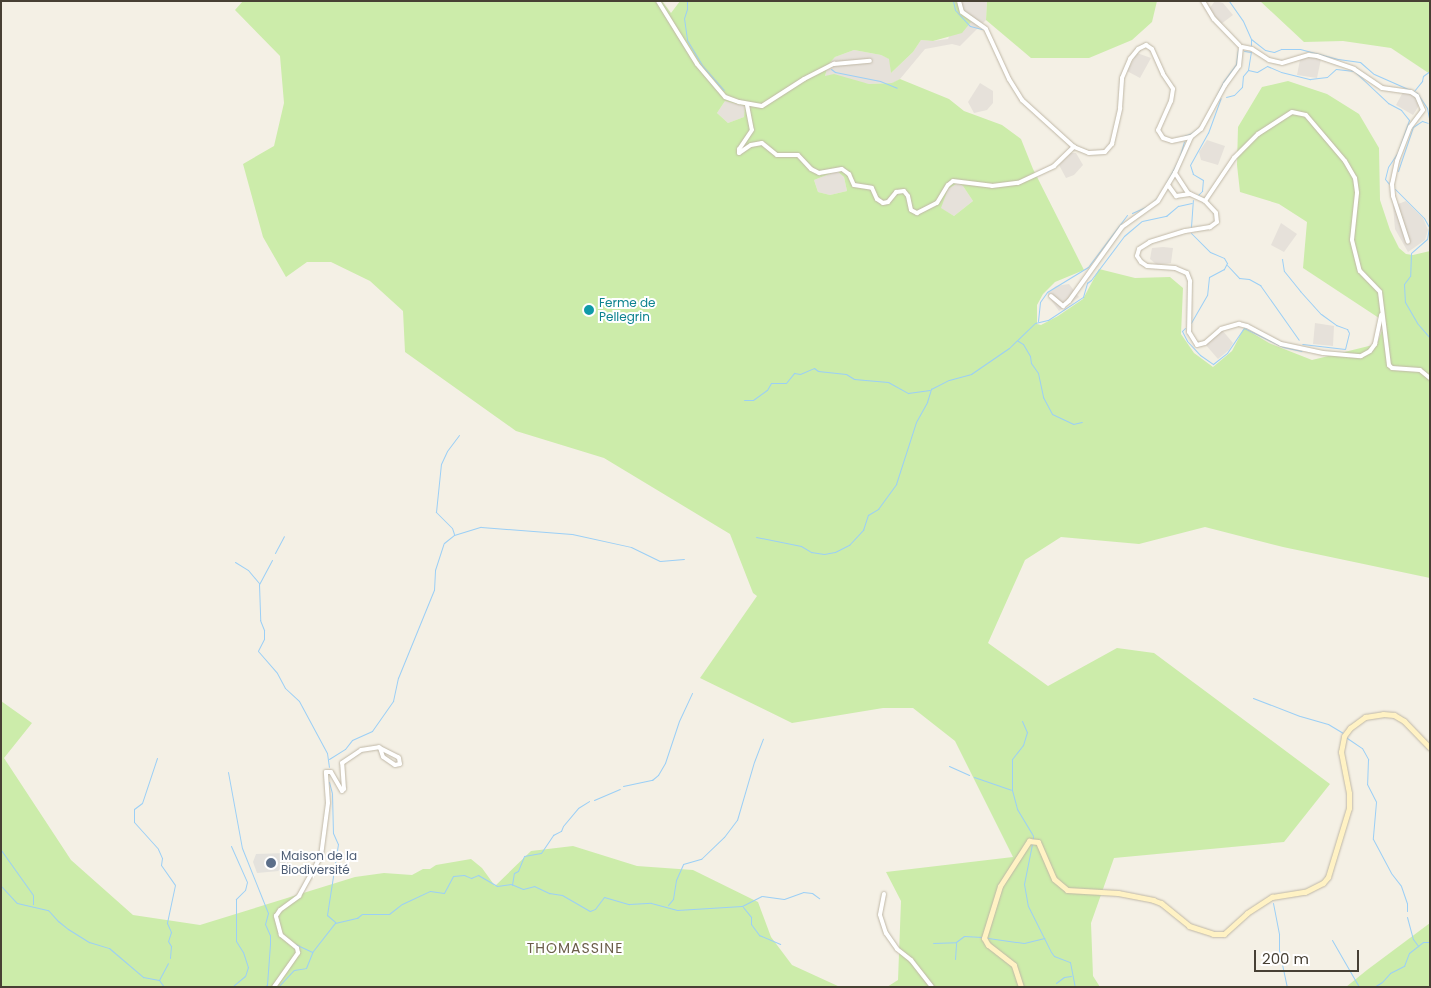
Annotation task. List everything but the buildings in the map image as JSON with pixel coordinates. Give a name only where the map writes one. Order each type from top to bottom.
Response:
[{"type":"street","points":[[658,1],[692,58],[718,89],[726,98],[747,105],[758,106],[767,103],[804,78],[834,64],[870,61]]},
{"type":"street","points":[[959,1],[962,12],[986,29],[1011,84],[1022,100],[1074,147],[1094,154],[1103,153],[1109,149],[1120,108],[1122,76],[1136,50],[1146,45],[1155,53],[1173,92],[1160,125],[1159,133],[1171,141],[1191,137]]},
{"type":"street","points":[[1203,1],[1214,18],[1241,47],[1250,48],[1269,60],[1282,63],[1309,55],[1317,56],[1354,69],[1384,89],[1408,91],[1417,96],[1423,110],[1410,127],[1397,161],[1392,184],[1393,196],[1408,242]]},
{"type":"street","points":[[1051,296],[1063,306],[1069,301],[1122,227],[1158,201],[1175,173],[1191,137],[1204,126],[1221,91],[1238,68],[1241,47]]},
{"type":"street","points":[[747,105],[752,130],[738,150],[739,153],[752,145],[763,143],[778,155],[798,155],[811,169],[819,173],[842,168],[850,175],[854,185],[872,188],[877,198],[883,203],[888,202],[896,192],[904,191],[908,196],[910,209],[917,213],[937,203],[947,186],[954,181],[992,186],[1018,183],[1054,166],[1074,147]]},
{"type":"street","points":[[1205,201],[1234,158],[1258,134],[1290,113],[1304,114],[1346,161],[1355,178],[1357,193],[1352,240],[1360,271],[1380,292],[1381,315],[1388,365],[1392,368],[1420,370],[1430,378]]},
{"type":"street","points":[[1175,173],[1190,194],[1205,201],[1218,215],[1218,220],[1215,225],[1150,242],[1141,248],[1137,255],[1141,262],[1147,266],[1175,268],[1187,273],[1190,281],[1189,332],[1196,345],[1202,345],[1221,329],[1239,324],[1247,326],[1281,344],[1323,353],[1361,356],[1370,351],[1375,344],[1381,315]]},
{"type":"street","points":[[1168,185],[1176,196],[1190,194]]},
{"type":"street","points":[[1021,987],[1014,965],[988,945],[984,938],[1000,886],[1029,841],[1038,842],[1054,879],[1062,887],[1075,892],[1099,891],[1153,900],[1161,903],[1189,926],[1213,934],[1224,934],[1247,913],[1272,897],[1305,892],[1323,883],[1328,877],[1349,808],[1349,793],[1342,752],[1344,736],[1350,728],[1365,717],[1383,714],[1394,715],[1404,721],[1430,748]]},
{"type":"street","points":[[274,987],[298,954],[297,948],[280,935],[276,916],[280,910],[299,896],[321,856],[328,803],[326,772],[331,772],[338,788],[343,791],[343,762],[362,750],[380,748],[399,758],[400,764],[395,765],[383,756],[380,748]]},
{"type":"street","points":[[884,894],[880,915],[886,933],[897,949],[911,960],[932,987]]},
{"type":"shaded area","points":[[961,1],[987,1],[986,20],[960,46],[952,44],[925,49],[900,79],[893,83],[869,84],[825,76],[828,65],[835,57],[854,50],[881,55],[890,59],[891,73],[913,52],[921,40],[948,39],[961,10]]},
{"type":"shaded area","points":[[1215,1],[1223,3],[1233,15],[1221,24],[1209,9]]},
{"type":"shaded area","points":[[1137,53],[1151,58],[1140,78],[1127,71]]},
{"type":"shaded area","points":[[1307,57],[1321,59],[1317,78],[1297,75],[1300,60]]},
{"type":"shaded area","points":[[980,83],[993,91],[993,103],[987,110],[974,113],[968,102]]},
{"type":"shaded area","points":[[1403,92],[1415,96],[1420,104],[1413,115],[1396,105]]},
{"type":"shaded area","points":[[725,101],[745,106],[744,117],[728,123],[717,113]]},
{"type":"shaded area","points":[[1207,140],[1225,146],[1218,165],[1201,160],[1199,152]]},
{"type":"shaded area","points":[[1071,153],[1076,153],[1083,165],[1074,175],[1066,178],[1059,165]]},
{"type":"shaded area","points":[[837,171],[844,177],[847,191],[830,195],[818,192],[814,180]]},
{"type":"shaded area","points":[[958,183],[963,186],[973,201],[954,216],[940,208],[948,189]]},
{"type":"shaded area","points":[[1406,201],[1423,218],[1428,230],[1425,240],[1408,252],[1395,229],[1393,206]]},
{"type":"shaded area","points":[[1281,223],[1297,234],[1284,252],[1271,245]]},
{"type":"shaded area","points":[[1152,248],[1173,248],[1171,263],[1157,265],[1150,259]]},
{"type":"shaded area","points":[[1069,284],[1079,297],[1059,311],[1048,296],[1048,293],[1056,286]]},
{"type":"shaded area","points":[[1315,323],[1334,326],[1333,346],[1313,344]]},
{"type":"shaded area","points":[[1222,330],[1233,343],[1229,350],[1218,359],[1205,344]]},
{"type":"shaded area","name":"Maison de la Biodiversité","points":[[286,853],[290,870],[257,873],[253,862],[256,854]]},
{"type":"green space","points":[[243,1],[662,1],[671,13],[680,1],[961,1],[961,10],[971,22],[962,33],[933,41],[921,40],[913,52],[891,73],[889,59],[881,55],[854,50],[835,57],[828,65],[825,76],[834,74],[869,84],[892,83],[900,79],[949,99],[964,111],[1002,125],[1021,139],[1033,169],[1084,270],[1055,282],[1043,294],[1037,305],[1037,324],[1041,325],[1058,316],[1083,299],[1099,269],[1135,278],[1170,277],[1183,288],[1181,334],[1194,353],[1213,367],[1232,351],[1244,328],[1269,343],[1312,360],[1377,344],[1385,322],[1303,268],[1307,222],[1279,204],[1240,192],[1237,165],[1238,127],[1262,87],[1288,81],[1327,94],[1359,114],[1379,148],[1380,200],[1390,230],[1399,248],[1406,254],[1413,255],[1430,251],[1430,578],[1283,547],[1205,527],[1139,544],[1061,537],[1025,560],[988,643],[1048,686],[1117,648],[1154,653],[1330,784],[1284,842],[1114,858],[1091,923],[1093,976],[1100,987],[887,987],[898,980],[901,901],[886,872],[1013,857],[955,741],[913,708],[883,708],[792,723],[700,678],[757,596],[753,593],[730,534],[604,458],[516,431],[405,352],[403,311],[370,281],[331,262],[307,262],[286,277],[263,237],[243,164],[274,146],[284,103],[280,56],[235,10]],"holes":[[[725,101],[745,106],[744,117],[728,123],[717,113]],[[837,171],[844,177],[847,191],[830,195],[818,192],[814,180]],[[958,183],[963,186],[973,201],[954,216],[941,208],[948,189]]]},
{"type":"green space","points":[[987,1],[1157,1],[1152,22],[1132,40],[1089,58],[1031,58],[986,20]]},
{"type":"green space","points":[[1260,1],[1430,1],[1430,74],[1391,48],[1343,41],[1304,42]]},
{"type":"green space","points":[[1,701],[32,723],[4,758],[71,860],[133,915],[200,925],[355,877],[384,873],[412,875],[436,865],[471,859],[482,868],[495,886],[531,851],[573,846],[637,866],[693,870],[758,902],[771,937],[792,965],[840,987],[1,987]]},
{"type":"green space","points":[[1430,923],[1430,987],[1346,987],[1367,970]]},
{"type":"waterway","points":[[687,1],[684,18],[687,40],[702,65],[724,90]]},
{"type":"waterway","points":[[953,1],[955,10],[970,26],[982,29]]},
{"type":"waterway","points":[[1229,1],[1243,21],[1251,39],[1251,45]]},
{"type":"waterway","points":[[1251,39],[1265,50],[1274,52],[1281,49],[1300,49],[1338,59],[1360,62],[1374,74],[1417,93],[1427,108],[1430,124]]},
{"type":"waterway","points":[[1212,105],[1223,82],[1236,64],[1238,49]]},
{"type":"waterway","points":[[1226,97],[1234,95],[1242,87],[1243,76],[1248,70],[1251,52],[1244,51]]},
{"type":"waterway","points":[[1248,70],[1257,72],[1267,66],[1281,72],[1310,79],[1327,77],[1336,69],[1354,71],[1388,103],[1401,110],[1409,120],[1398,152],[1388,167],[1385,179],[1389,184]]},
{"type":"waterway","points":[[831,69],[835,72],[880,81],[897,88]]},
{"type":"waterway","points":[[1414,91],[1422,81],[1423,76],[1430,71]]},
{"type":"waterway","points":[[1198,195],[1202,191],[1203,180],[1193,174],[1190,165],[1208,133],[1221,98]]},
{"type":"waterway","points":[[1398,171],[1413,127],[1422,121],[1428,123]]},
{"type":"waterway","points":[[1181,137],[1192,133],[1201,126]]},
{"type":"waterway","points":[[1163,189],[1179,159],[1184,142]]},
{"type":"waterway","points":[[1395,189],[1424,218],[1429,227],[1427,239],[1411,253],[1410,276],[1404,284],[1405,302],[1417,323],[1430,338]]},
{"type":"waterway","points":[[1153,202],[1159,196]]},
{"type":"waterway","points":[[1191,227],[1193,200]]},
{"type":"waterway","points":[[756,537],[801,546],[811,552],[824,554],[835,552],[849,545],[863,530],[868,515],[878,509],[896,484],[916,422],[927,402],[931,389],[949,380],[971,374],[1009,348],[1035,323],[1048,320],[1083,297],[1087,283],[1124,236],[1142,221],[1166,216],[1178,206],[1192,203]]},
{"type":"waterway","points":[[1132,213],[1150,205]]},
{"type":"waterway","points":[[1038,321],[1040,302],[1047,292],[1088,267],[1127,215]]},
{"type":"waterway","points":[[1191,233],[1210,252],[1224,258],[1227,263],[1224,269],[1209,277],[1207,295],[1191,323]]},
{"type":"waterway","points":[[1282,259],[1284,271],[1300,291],[1321,314],[1336,325],[1347,329],[1349,333],[1345,349],[1302,344]]},
{"type":"waterway","points":[[1227,265],[1239,278],[1249,279],[1260,285],[1299,340]]},
{"type":"waterway","points":[[1185,328],[1182,331],[1187,341],[1200,355],[1213,364],[1227,353],[1244,328],[1283,347],[1302,351]]},
{"type":"waterway","points":[[1018,341],[1023,344],[1030,356],[1031,363],[1038,373],[1043,397],[1052,414],[1073,424],[1082,422]]},
{"type":"waterway","points":[[744,400],[753,400],[767,390],[771,383],[786,383],[794,373],[800,374],[814,368],[818,371],[846,374],[854,379],[888,382],[908,393],[930,390]]},
{"type":"waterway","points":[[454,534],[452,528],[436,512],[441,464],[447,451],[459,435]]},
{"type":"waterway","points":[[329,759],[345,749],[352,740],[372,731],[393,701],[398,678],[434,590],[435,570],[444,543],[454,535],[481,527],[572,534],[631,547],[660,561],[684,559]]},
{"type":"waterway","points":[[275,553],[284,536]]},
{"type":"waterway","points":[[272,560],[259,584],[260,620],[264,630],[264,639],[258,651],[277,673],[285,688],[299,701],[327,753],[329,767]]},
{"type":"waterway","points":[[235,562],[248,570],[259,583]]},
{"type":"waterway","points":[[623,786],[652,780],[658,775],[665,763],[679,721],[692,693]]},
{"type":"waterway","points":[[1253,698],[1300,716],[1328,724],[1343,733]]},
{"type":"waterway","points":[[1022,721],[1027,732],[1023,745],[1012,759],[1012,790],[1017,809],[1033,836],[1033,840]]},
{"type":"waterway","points":[[1347,738],[1362,748],[1368,759],[1367,784],[1376,802],[1373,839],[1391,873],[1401,886],[1407,903],[1407,911]]},
{"type":"waterway","points":[[668,905],[673,899],[676,880],[683,864],[701,859],[724,837],[737,820],[754,762],[763,739]]},
{"type":"waterway","points":[[157,758],[142,803],[134,809],[134,822],[158,849],[162,858],[161,865],[175,885],[167,923],[171,932],[168,941],[171,946],[170,958]]},
{"type":"waterway","points":[[949,766],[969,775]]},
{"type":"waterway","points":[[228,772],[242,848],[268,913],[265,924],[270,935],[270,944],[267,985],[264,987]]},
{"type":"waterway","points":[[974,777],[1011,790]]},
{"type":"waterway","points":[[329,782],[332,793],[333,833],[338,844],[327,915],[335,922]]},
{"type":"waterway","points":[[594,800],[620,789]]},
{"type":"waterway","points":[[512,885],[514,873],[518,871],[524,856],[541,853],[553,835],[561,831],[578,808],[589,801]]},
{"type":"waterway","points":[[1032,844],[1024,884],[1028,906],[1051,952],[1054,956],[1070,962],[1075,987]]},
{"type":"waterway","points":[[231,846],[247,882],[245,890],[236,899],[236,941],[243,952],[248,967],[245,976],[232,987]]},
{"type":"waterway","points":[[1,850],[33,895],[33,904]]},
{"type":"waterway","points":[[278,987],[294,970],[306,968],[313,951],[335,923],[357,918],[362,914],[389,914],[402,904],[430,891],[444,893],[453,876],[464,875],[471,878],[478,875],[497,886],[511,884],[523,889],[534,886],[549,893],[562,895],[590,911],[595,909],[604,897],[629,904],[651,903],[677,910],[742,906],[762,896],[784,899],[803,892],[812,893],[819,898]]},
{"type":"waterway","points":[[1,886],[17,903],[48,910],[68,929],[89,942],[109,948],[143,977],[159,980],[164,987]]},
{"type":"waterway","points":[[1273,903],[1279,934],[1279,950],[1287,987]]},
{"type":"waterway","points":[[743,907],[751,917],[751,924],[759,935],[780,944]]},
{"type":"waterway","points":[[1407,917],[1413,939],[1418,946]]},
{"type":"waterway","points":[[933,943],[956,942],[964,936],[982,937]]},
{"type":"waterway","points":[[988,938],[1024,943],[1044,938]]},
{"type":"waterway","points":[[1332,940],[1359,987]]},
{"type":"waterway","points":[[1374,987],[1382,982],[1390,973],[1404,966],[1409,953],[1423,942],[1430,942]]},
{"type":"waterway","points":[[955,959],[956,943]]},
{"type":"waterway","points":[[295,944],[312,952]]},
{"type":"waterway","points":[[159,980],[168,963]]},
{"type":"waterway","points":[[1056,983],[1064,977],[1071,976]]},
{"type":"place","name":"Ferme de Pellegrin","points":[[589,310]]},
{"type":"place","name":"Maison de la Biodiversité","points":[[271,863]]},
{"type":"district","name":"THOMASSINE","points":[[575,948]]}]
